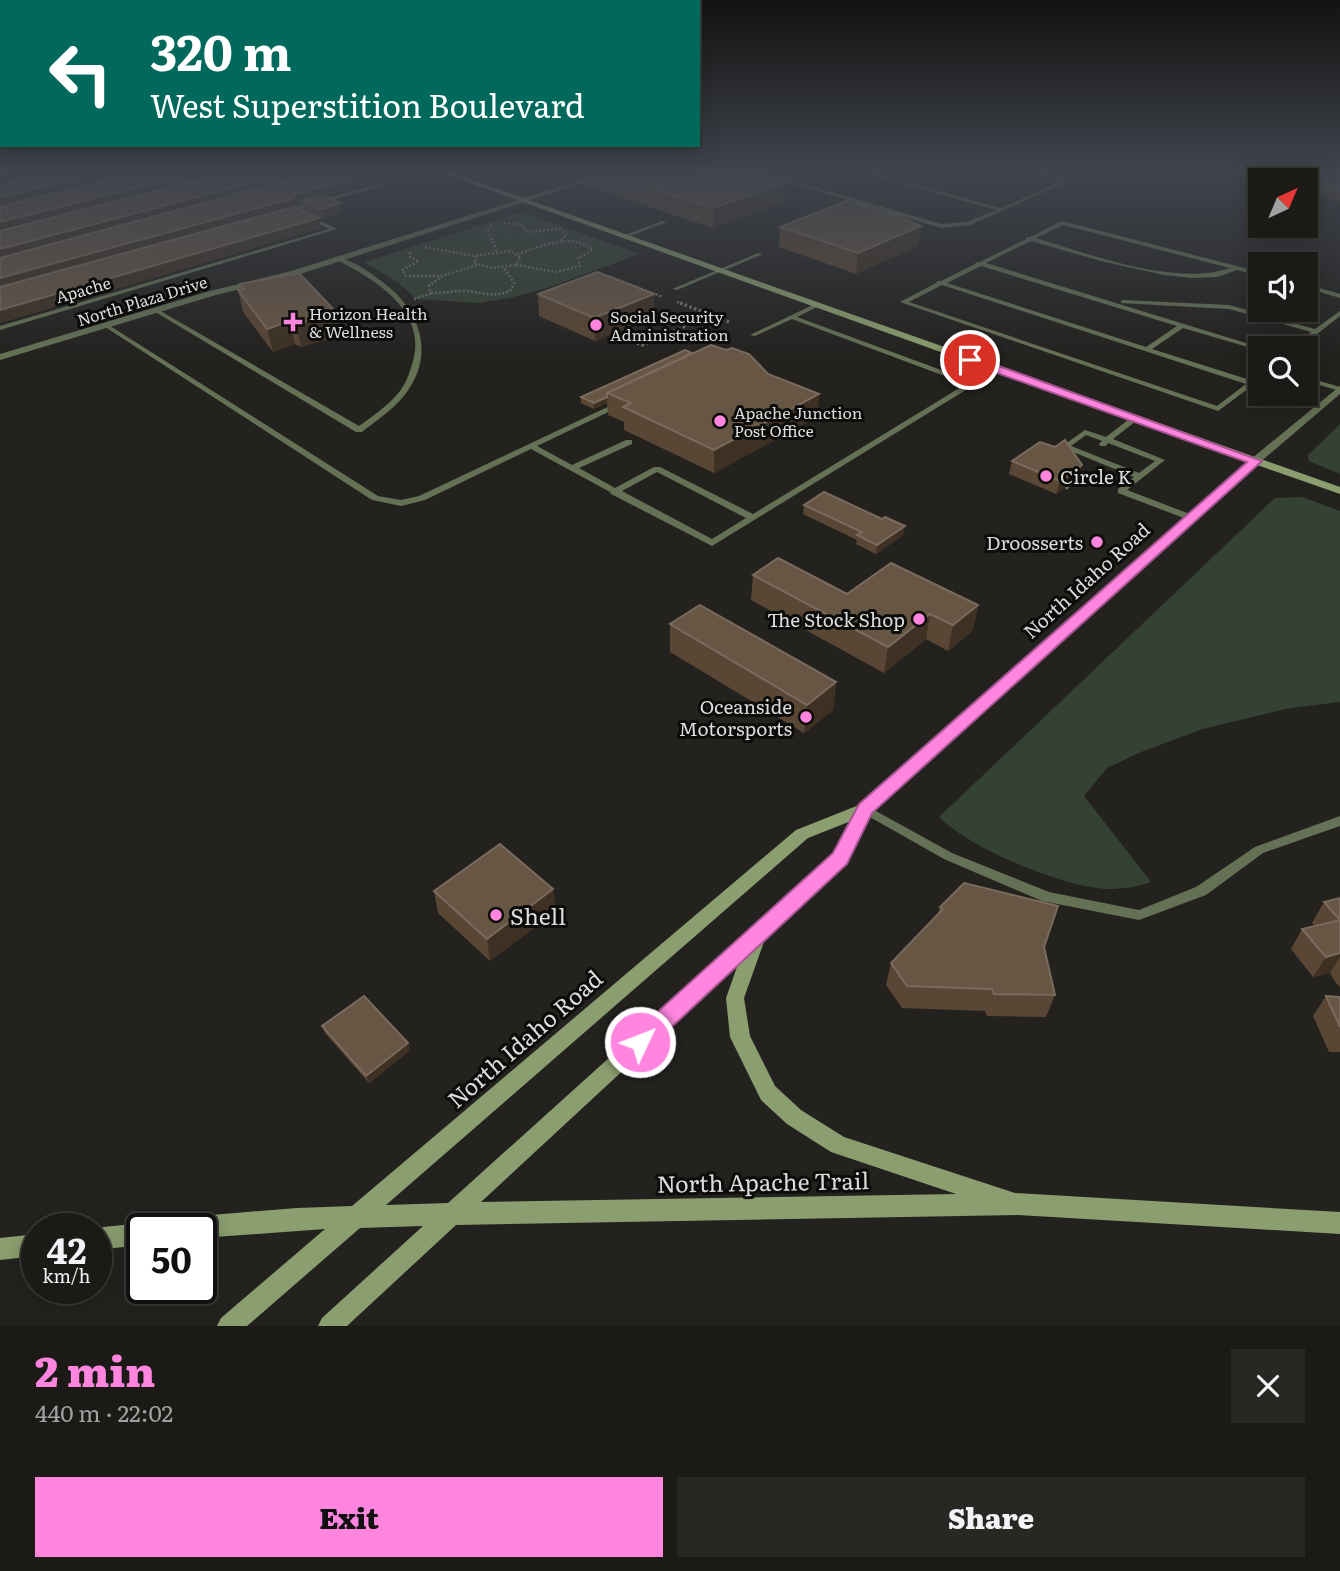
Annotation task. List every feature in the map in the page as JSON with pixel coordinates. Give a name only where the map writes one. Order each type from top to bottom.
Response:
[{"type":"main road","points":[[614,234],[1340,491]]},
{"type":"main road","name":"North Idaho Road","points":[[229,1326],[802,834],[865,809],[1255,461]]},
{"type":"main road","name":"North Idaho Road","points":[[330,1326],[840,859],[865,809]]},
{"type":"main road","points":[[757,935],[735,998],[740,1037],[768,1093],[794,1117],[838,1145],[1018,1204]]},
{"type":"main road","name":"North Apache Trail","points":[[217,1225],[452,1214],[1018,1204],[1340,1223]]},
{"type":"main road","points":[[0,1250],[21,1247]]},
{"type":"street","name":"North Plaza Drive","points":[[0,358],[419,234]]},
{"type":"street","name":"North Idaho Road","points":[[1255,461],[1340,389]]},
{"type":"lane","name":"Apache","points":[[0,328],[318,234]]},
{"type":"lane","points":[[623,237],[632,234]]},
{"type":"lane","points":[[1037,234],[903,302],[1218,409],[1248,385]]},
{"type":"lane","points":[[1107,234],[1248,271]]},
{"type":"lane","points":[[1028,238],[1161,273],[1211,275],[1236,268]]},
{"type":"lane","points":[[675,289],[760,254]]},
{"type":"lane","points":[[155,310],[359,430],[391,405],[412,379],[418,348],[415,327],[405,304],[369,273],[340,259]]},
{"type":"lane","points":[[978,262],[1248,345]]},
{"type":"lane","points":[[939,282],[1248,382]]},
{"type":"lane","points":[[1318,290],[1340,296]]},
{"type":"lane","points":[[1114,304],[1229,307],[1316,331]]},
{"type":"lane","points":[[753,335],[817,305]]},
{"type":"lane","points":[[1310,336],[1340,313]]},
{"type":"lane","points":[[791,317],[972,384]]},
{"type":"lane","points":[[1147,349],[1183,325]]},
{"type":"lane","points":[[106,326],[375,498],[401,503],[422,498],[631,398]]},
{"type":"lane","points":[[531,446],[712,544],[996,369]]},
{"type":"lane","points":[[1318,383],[1340,389]]},
{"type":"lane","points":[[1105,442],[1136,418]]},
{"type":"lane","points":[[1140,476],[1114,463],[1065,447],[1085,432],[1128,451],[1161,460],[1121,491],[1192,518]]},
{"type":"lane","points":[[572,468],[629,442]]},
{"type":"lane","points":[[614,492],[657,469],[753,518]]},
{"type":"lane","points":[[865,809],[948,856],[1047,897],[1139,915],[1201,891],[1259,850],[1340,821]]},
{"type":"path","points":[[489,234],[497,251]]},
{"type":"path","points":[[557,243],[565,234]]},
{"type":"path","points":[[415,249],[408,256],[419,261],[405,267],[402,273],[418,278],[442,276],[477,265],[504,268],[515,265],[557,272],[571,271],[580,266],[578,258],[593,250],[580,243],[557,243],[517,254],[497,251],[477,256],[435,247],[420,247]]},
{"type":"path","points":[[515,265],[520,258],[517,254]]},
{"type":"path","points":[[477,256],[474,261],[477,265]]},
{"type":"path","points":[[442,276],[429,286],[430,292],[443,295],[465,291],[477,296],[494,297],[513,288],[514,280],[504,268]]},
{"type":"path","points":[[644,297],[654,293]]},
{"type":"path","points":[[614,333],[642,345],[710,315]]},
{"type":"path","points":[[1056,494],[1079,478],[1072,468]]},
{"type":"green space","points":[[453,234],[583,234],[640,254],[550,287],[479,303],[416,299],[400,284],[364,262]]},
{"type":"green space","points":[[1340,424],[1340,474],[1309,461],[1308,455]]},
{"type":"green space","points":[[1302,497],[1340,511],[1340,702],[1290,708],[1203,729],[1107,768],[1084,796],[1151,882],[1108,889],[1089,887],[1043,874],[972,841],[939,817],[1275,498]]},
{"type":"building","points":[[0,234],[57,234],[0,249]]},
{"type":"building","points":[[89,234],[163,234],[0,278],[0,258]]},
{"type":"building","points":[[195,234],[264,234],[0,310],[0,287]]},
{"type":"building","points":[[801,234],[903,234],[858,253]]},
{"type":"building","points":[[597,272],[654,294],[594,318],[538,294]]},
{"type":"building","points":[[299,273],[336,312],[296,324],[290,321],[267,329],[238,290],[244,289],[240,284]]},
{"type":"building","points":[[711,345],[749,354],[768,374],[819,394],[714,450],[623,407],[631,403],[607,393]]},
{"type":"building","points":[[685,350],[692,353],[607,393],[607,397],[594,403],[581,397]]},
{"type":"building","points":[[1065,440],[1082,465],[1060,481],[1012,461],[1040,442],[1055,447]]},
{"type":"building","points":[[824,492],[882,519],[885,517],[905,526],[877,545],[857,535],[862,532],[804,505]]},
{"type":"building","points":[[778,558],[847,594],[891,563],[978,605],[953,625],[930,614],[888,647],[753,575]]},
{"type":"building","points":[[700,605],[836,682],[807,705],[670,624]]},
{"type":"building","points":[[500,844],[553,889],[487,939],[434,891]]},
{"type":"building","points":[[964,883],[1058,906],[1044,947],[1055,995],[994,994],[992,989],[907,986],[891,963]]},
{"type":"building","points":[[1340,898],[1340,920],[1324,902]]},
{"type":"building","points":[[1340,920],[1340,953],[1326,957],[1302,929]]},
{"type":"building","points":[[364,996],[408,1043],[366,1076],[322,1026]]},
{"type":"building","points":[[1326,996],[1340,997],[1340,1027]]},
{"type":"place","name":"Horizon Health & Wellness","points":[[293,322]]},
{"type":"place","name":"Social Security Administration","points":[[596,325]]},
{"type":"place","name":"Apache Junction Post Office","points":[[720,421]]},
{"type":"place","name":"Circle K","points":[[1046,476]]},
{"type":"place","name":"Droosserts","points":[[1097,542]]},
{"type":"place","name":"The Stock Shop","points":[[919,619]]},
{"type":"place","name":"Oceanside Motorsports","points":[[806,717]]},
{"type":"place","name":"Shell","points":[[496,915]]},
{"type":"route","points":[[640,1042],[840,859],[865,809],[1255,461],[970,360]]}]
